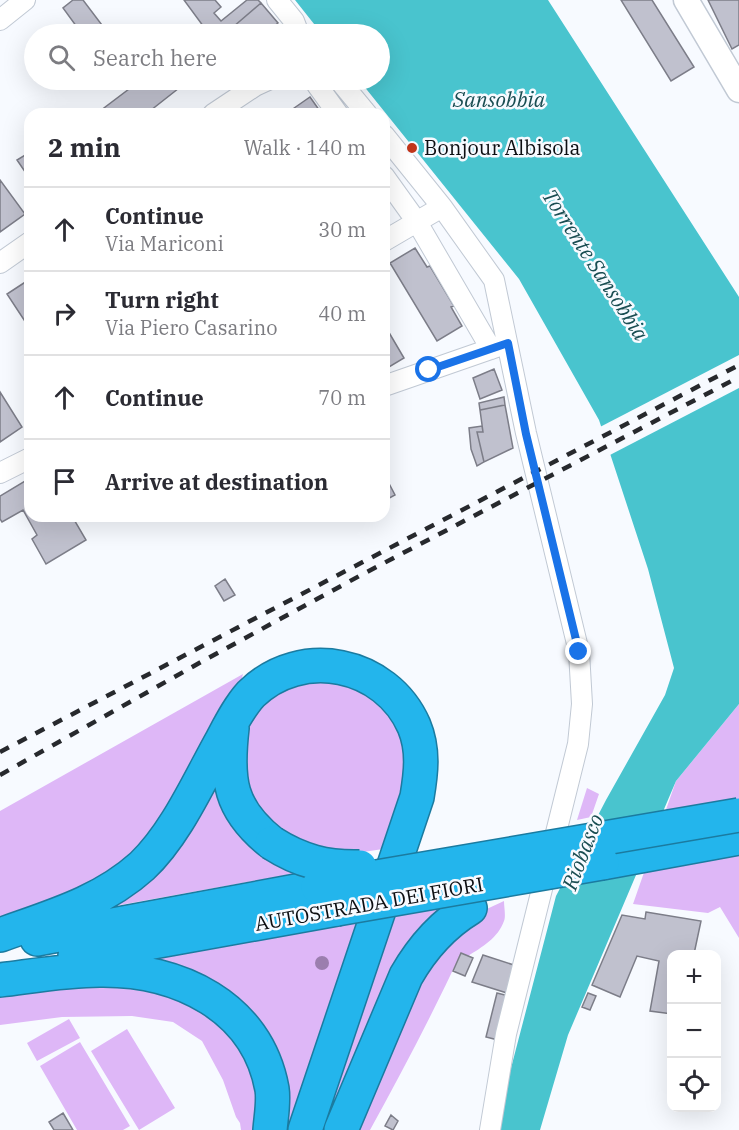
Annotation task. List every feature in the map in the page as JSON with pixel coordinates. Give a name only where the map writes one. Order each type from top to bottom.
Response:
[{"type":"highway","points":[[0,935],[73,909],[121,883],[142,865],[160,847],[232,721],[251,694],[274,678],[295,669],[321,665],[343,666],[366,675],[384,686],[401,705],[414,725],[420,743],[422,766],[417,797],[305,1130]]},
{"type":"highway","points":[[232,721],[228,762],[234,794],[245,817],[272,843],[289,854],[305,860],[340,868],[452,864]]},
{"type":"highway","name":"AUTOSTRADA DEI FIORI","points":[[0,971],[328,898],[452,864],[739,815]]},
{"type":"highway","name":"AUTOSTRADA DEI FIORI","points":[[0,945],[328,898],[602,863],[739,838]]},
{"type":"highway","points":[[341,1130],[406,976],[417,956],[442,929],[470,908],[602,863]]},
{"type":"highway","points":[[0,980],[100,969],[147,974],[198,990],[217,1001],[232,1014],[247,1030],[258,1049],[272,1090],[270,1130]]},
{"type":"street","points":[[0,20],[25,0]]},
{"type":"street","points":[[277,0],[295,24]]},
{"type":"street","points":[[686,0],[736,77]]},
{"type":"street","points":[[222,108],[249,90]]},
{"type":"street","points":[[321,90],[334,108]]},
{"type":"street","points":[[347,90],[362,108]]},
{"type":"street","points":[[390,142],[442,207],[494,280],[499,346],[531,458],[579,652],[582,704],[578,744],[506,1034],[490,1130]]},
{"type":"street","points":[[390,184],[499,346]]},
{"type":"street","points":[[390,238],[442,207]]},
{"type":"street","points":[[0,263],[24,246]]},
{"type":"street","points":[[390,384],[499,346]]},
{"type":"street","points":[[0,473],[24,461]]},
{"type":"shaded area","points":[[243,674],[239,689],[142,851],[53,905],[0,917],[0,811]]},
{"type":"shaded area","points":[[354,677],[399,724],[405,738],[406,753],[403,786],[383,849],[350,854],[313,851],[263,823],[237,757],[241,732],[275,686]]},
{"type":"shaded area","points":[[739,704],[739,938],[720,907],[708,913],[633,904],[676,781]]},
{"type":"shaded area","points":[[213,771],[298,873],[98,909]]},
{"type":"shaded area","points":[[587,788],[599,794],[591,817],[577,820]]},
{"type":"shaded area","points":[[456,899],[330,1130],[315,1130],[391,916]]},
{"type":"shaded area","points":[[504,901],[505,919],[498,932],[489,942],[468,956],[461,953],[370,1130],[350,1130],[421,964],[476,914]]},
{"type":"shaded area","points":[[362,917],[290,1130],[281,1130],[283,1081],[145,961],[143,955]]},
{"type":"shaded area","points":[[88,975],[219,1008],[259,1072],[258,1130],[241,1130],[223,1080],[202,1041],[173,1022],[132,1016],[62,1017],[0,1025],[0,987]]},
{"type":"shaded area","points":[[69,1019],[80,1038],[37,1061],[27,1043]]},
{"type":"shaded area","points":[[127,1029],[175,1108],[139,1130],[91,1051]]},
{"type":"shaded area","points":[[80,1042],[130,1126],[123,1130],[77,1130],[40,1066]]},
{"type":"water","name":"Sansobbia","points":[[295,0],[548,0],[739,297],[739,704],[676,781],[568,1035],[540,1130],[498,1130],[499,1114],[556,896],[606,800],[665,695],[674,668],[648,569],[599,420],[519,279],[390,119],[390,108],[382,108],[367,90],[390,90],[390,24],[314,24]]},
{"type":"pier","points":[[739,355],[739,388],[608,456],[598,428]]},
{"type":"building","points":[[73,0],[83,0],[101,24],[75,24],[63,8]]},
{"type":"building","points":[[184,0],[215,0],[221,7],[214,13],[221,21],[247,0],[258,0],[261,3],[236,24],[202,24]]},
{"type":"building","points":[[621,0],[652,0],[694,67],[671,81]]},
{"type":"building","points":[[708,0],[739,0],[739,45],[732,49]]},
{"type":"building","points":[[261,3],[278,23],[277,24],[236,24]]},
{"type":"building","points":[[128,90],[177,90],[154,108],[104,108]]},
{"type":"building","points":[[310,97],[318,108],[294,108]]},
{"type":"building","points":[[24,156],[24,170],[17,160]]},
{"type":"building","points":[[0,180],[24,215],[0,232]]},
{"type":"building","points":[[415,248],[427,267],[430,266],[454,306],[451,307],[462,326],[437,341],[390,263]]},
{"type":"building","points":[[24,283],[24,320],[7,294]]},
{"type":"building","points":[[390,334],[404,358],[390,366]]},
{"type":"building","points":[[494,369],[502,390],[480,399],[473,378]]},
{"type":"building","points":[[0,392],[22,427],[0,442]]},
{"type":"building","points":[[504,397],[505,405],[480,410],[479,403]]},
{"type":"building","points":[[505,405],[513,448],[484,462],[477,432],[483,432],[480,410]]},
{"type":"building","points":[[482,426],[483,432],[477,432],[484,462],[477,466],[471,449],[469,428]]},
{"type":"building","points":[[24,482],[24,512],[23,510],[2,522],[0,496]]},
{"type":"building","points":[[390,485],[395,495],[390,498]]},
{"type":"building","points":[[30,522],[76,522],[86,540],[46,564],[32,539],[37,535]]},
{"type":"building","points":[[225,579],[235,595],[224,601],[215,586]]},
{"type":"building","points":[[646,912],[701,921],[695,950],[667,950],[667,1013],[650,1011],[659,961],[637,956],[620,997],[592,985],[622,915],[645,919]]},
{"type":"building","points":[[461,953],[473,958],[465,976],[453,971]]},
{"type":"building","points":[[483,955],[517,966],[507,993],[472,982]]},
{"type":"building","points":[[497,993],[509,996],[498,1040],[486,1037]]},
{"type":"building","points":[[588,993],[596,996],[590,1010],[582,1007]]},
{"type":"building","points":[[63,1113],[73,1130],[54,1130],[49,1122]]},
{"type":"building","points":[[391,1115],[398,1121],[393,1130],[385,1126]]},
{"type":"railway","points":[[0,752],[739,365]]},
{"type":"railway","points":[[0,775],[363,574],[739,377]]},
{"type":"place","name":"Bonjour Albisola","points":[[412,148]]},
{"type":"route","points":[[429,370],[508,343],[526,434],[579,652]]},
{"type":"water label","name":"Torrente Sansobbia","points":[[595,265]]},
{"type":"water label","name":"Riobasco","points":[[583,852]]}]
